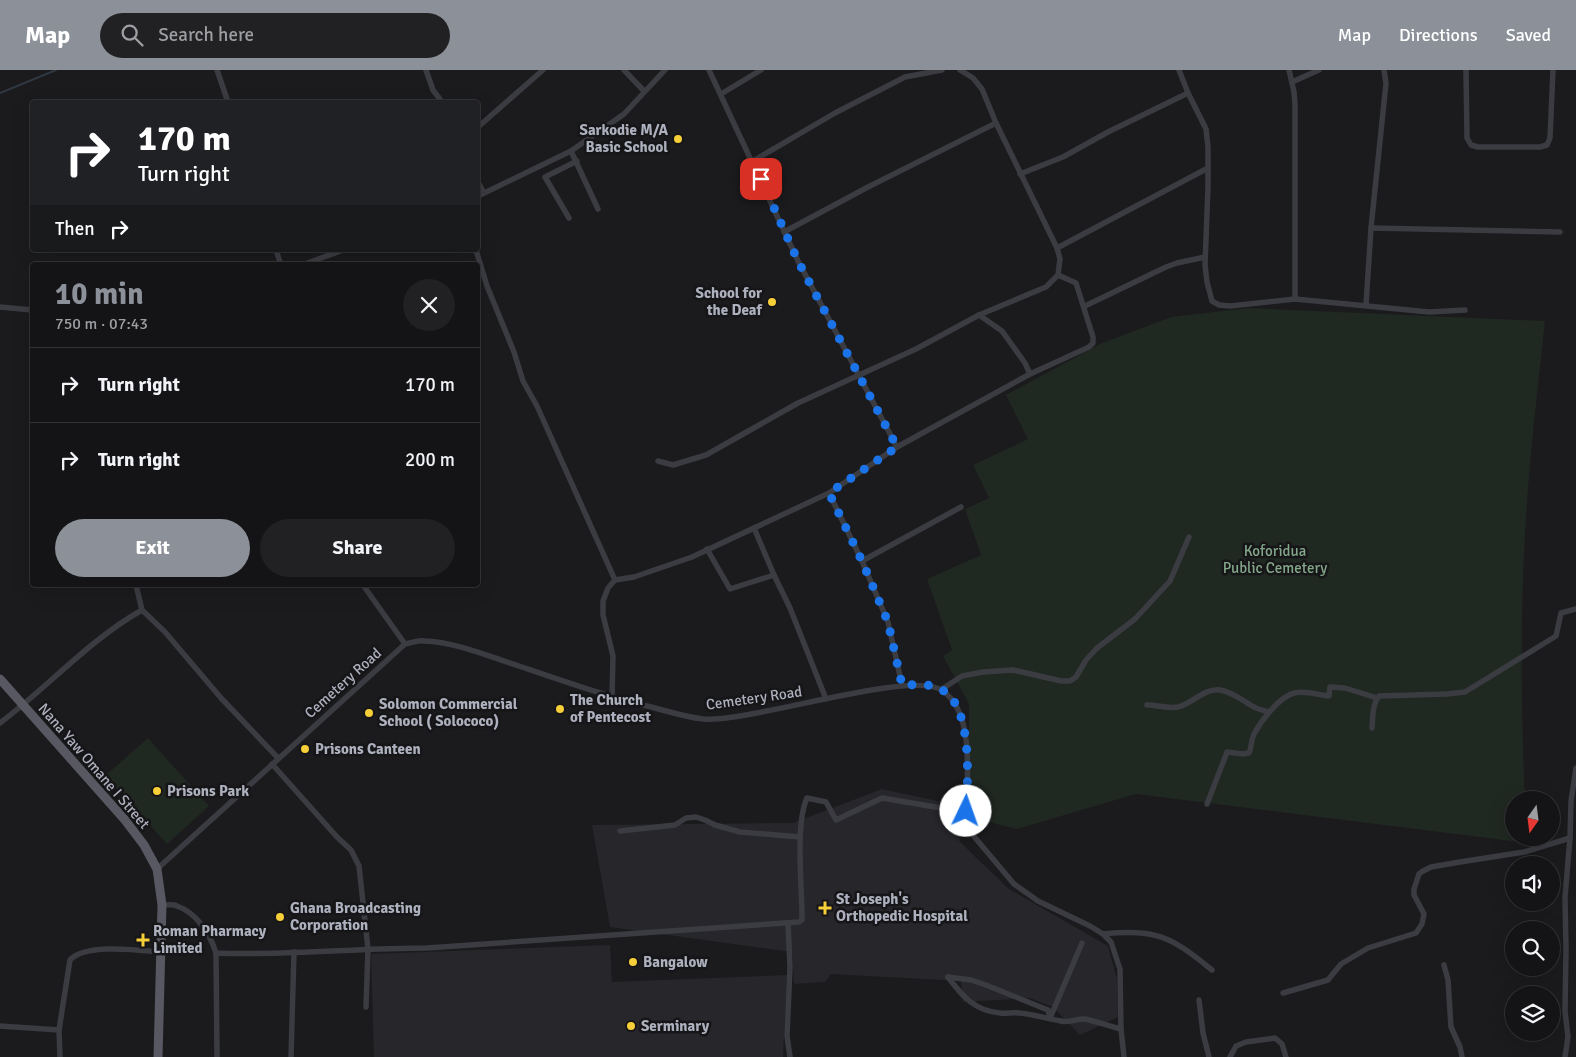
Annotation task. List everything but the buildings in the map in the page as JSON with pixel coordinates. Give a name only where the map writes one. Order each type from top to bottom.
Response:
[{"type":"main road","name":"Nana Yaw Omane I Street","points":[[0,679],[126,820],[144,845],[157,869],[162,905],[158,1057]]},
{"type":"street","points":[[217,70],[227,100]]},
{"type":"street","points":[[426,70],[434,90],[441,100]]},
{"type":"street","points":[[480,125],[543,70]]},
{"type":"street","points":[[624,70],[644,91]]},
{"type":"street","points":[[480,194],[571,151],[624,114],[665,70]]},
{"type":"street","points":[[709,70],[753,161],[784,232],[897,447]]},
{"type":"street","points":[[721,94],[761,70]]},
{"type":"street","points":[[901,70],[905,77]]},
{"type":"street","points":[[753,161],[836,113],[905,77],[942,70]]},
{"type":"street","points":[[658,461],[673,466],[706,455],[798,403],[916,349],[979,315],[1046,287],[1058,275],[1060,259],[1056,248],[996,123],[982,89],[973,78],[960,70]]},
{"type":"street","points":[[1179,70],[1206,129],[1208,168],[1205,256],[1207,282],[1212,301],[1219,305],[1230,306],[1295,299],[1428,312],[1465,310]]},
{"type":"street","points":[[1288,70],[1295,104],[1295,299]]},
{"type":"street","points":[[1292,82],[1319,70]]},
{"type":"street","points":[[1366,306],[1371,228],[1386,83],[1384,70]]},
{"type":"street","points":[[1466,70],[1467,138],[1471,144],[1478,147],[1540,147],[1547,145],[1550,138],[1553,70]]},
{"type":"street","points":[[1020,174],[1063,157],[1108,132],[1188,93]]},
{"type":"street","points":[[784,232],[868,187],[996,123]]},
{"type":"street","points":[[571,151],[598,209]]},
{"type":"street","points":[[569,218],[545,177],[577,161]]},
{"type":"street","points":[[1056,248],[1208,168]]},
{"type":"street","points":[[1371,228],[1560,232]]},
{"type":"street","points":[[310,262],[338,252]]},
{"type":"street","points":[[1085,306],[1166,267],[1205,256]]},
{"type":"street","points":[[480,263],[523,381],[537,406],[615,580]]},
{"type":"street","points":[[612,698],[613,656],[602,615],[603,601],[608,588],[615,580],[634,577],[692,557],[829,493],[897,447],[1030,374],[1089,347],[1093,343],[1093,337],[1087,320],[1085,306],[1076,283],[1058,275]]},
{"type":"street","points":[[0,307],[30,310]]},
{"type":"street","points":[[979,315],[1002,331],[1030,374]]},
{"type":"street","points":[[829,493],[862,561],[888,622],[902,685]]},
{"type":"street","points":[[862,561],[961,507]]},
{"type":"street","points":[[754,528],[790,608],[826,699]]},
{"type":"street","points":[[1124,1057],[1121,1029],[1120,969],[1111,942],[1103,934],[1038,900],[1014,884],[972,834],[968,828],[966,811],[968,774],[964,721],[958,708],[942,689],[962,676],[983,672],[1013,670],[1062,681],[1070,681],[1076,677],[1086,660],[1097,648],[1135,619],[1170,581],[1189,537]]},
{"type":"street","points":[[707,549],[730,589],[774,575]]},
{"type":"street","points":[[137,587],[142,610],[165,632],[221,698],[278,758]]},
{"type":"street","points":[[364,587],[405,644]]},
{"type":"street","points":[[0,724],[24,706],[103,635],[123,620],[142,610]]},
{"type":"street","points":[[1207,804],[1227,752],[1249,753],[1252,740],[1268,712],[1294,693],[1329,696],[1330,687],[1345,688],[1377,698],[1379,696],[1465,692],[1556,636],[1561,613],[1576,610]]},
{"type":"street","name":"Cemetery Road","points":[[157,869],[405,644],[422,640],[446,644],[490,656],[612,698],[704,719],[735,716],[902,685],[932,686],[942,689]]},
{"type":"street","points":[[1147,705],[1165,708],[1180,707],[1204,693],[1221,690],[1246,700],[1258,710],[1268,712]]},
{"type":"street","points":[[1372,728],[1377,698]]},
{"type":"street","points":[[272,764],[337,837],[351,850],[359,866],[368,948],[366,1007]]},
{"type":"street","points":[[1565,1057],[1568,1037],[1564,978],[1566,949],[1565,897],[1571,801],[1576,768]]},
{"type":"street","points":[[216,953],[248,955],[368,948],[446,946],[799,922],[802,917],[800,837],[806,799],[826,802],[836,820],[882,798],[966,811]]},
{"type":"street","points":[[620,831],[675,825],[686,818],[696,817],[740,832],[800,837]]},
{"type":"street","points":[[1283,993],[1328,980],[1341,964],[1368,948],[1416,933],[1422,924],[1424,914],[1414,895],[1414,889],[1419,874],[1423,871],[1431,867],[1524,852],[1570,838]]},
{"type":"street","points":[[162,905],[175,905],[186,911],[200,923],[212,941],[216,953],[217,1057]]},
{"type":"street","points":[[788,923],[790,967],[788,1036],[790,1057]]},
{"type":"street","points":[[1103,934],[1130,931],[1150,933],[1168,938],[1212,970]]},
{"type":"street","points":[[1050,1018],[1082,943]]},
{"type":"street","points":[[60,1057],[60,1030],[70,960],[75,954],[126,948],[160,952]]},
{"type":"street","points":[[291,1057],[294,952]]},
{"type":"street","points":[[1444,965],[1448,980],[1451,1026],[1462,1057]]},
{"type":"street","points":[[1050,1018],[1048,1010],[986,985],[971,980],[948,978],[961,995],[983,1010],[1000,1013],[1018,1013],[1050,1018],[1062,1022],[1084,1019],[1107,1027],[1121,1029]]},
{"type":"street","points":[[1199,1000],[1203,1033],[1209,1057]]},
{"type":"street","points":[[0,1026],[60,1030]]},
{"type":"street","points":[[1230,1057],[1236,1046],[1246,1042],[1275,1038],[1282,1044],[1286,1057]]},
{"type":"shaded area","name":"St Joseph's Orthopedic Hospital","points":[[882,789],[942,802],[956,821],[960,842],[1009,889],[1108,946],[1117,979],[1118,1017],[1080,1035],[1053,1007],[1030,998],[963,1002],[961,981],[831,974],[825,982],[794,984],[792,952],[610,927],[592,825],[793,823]]},
{"type":"shaded area","points":[[610,945],[612,982],[787,975],[783,1057],[374,1057],[371,954]]},
{"type":"green space","name":"Koforidua Public Cemetery","points":[[1249,308],[1545,321],[1534,420],[1524,553],[1522,659],[1525,791],[1505,791],[1505,840],[1136,794],[1017,829],[969,817],[969,704],[943,656],[952,650],[927,579],[981,555],[965,509],[989,498],[973,465],[1028,439],[1006,395],[1102,343],[1171,317]]},
{"type":"green space","name":"Prisons Park","points":[[148,738],[209,806],[167,844],[105,776]]},
{"type":"waterway","points":[[0,93],[56,70]]},
{"type":"place","name":"Sarkodie M/A Basic School","points":[[678,139]]},
{"type":"place","name":"School for the Deaf","points":[[772,302]]},
{"type":"place","name":"The Church of Pentecost","points":[[560,709]]},
{"type":"place","name":"Solomon Commercial School ( Solococo)","points":[[369,713]]},
{"type":"place","name":"Prisons Canteen","points":[[305,749]]},
{"type":"place","name":"Prisons Park","points":[[157,791]]},
{"type":"place","name":"St Joseph's Orthopedic Hospital","points":[[825,908]]},
{"type":"place","name":"Ghana Broadcasting Corporation","points":[[280,917]]},
{"type":"place","name":"Roman Pharmacy Limited","points":[[143,940]]},
{"type":"place","name":"Bangalow","points":[[633,962]]},
{"type":"place","name":"Serminary","points":[[631,1026]]},
{"type":"route","points":[[761,179],[798,261],[897,447],[829,493],[862,561],[888,622],[902,685],[932,686],[942,689],[958,708],[964,721],[968,774],[966,811]]}]
